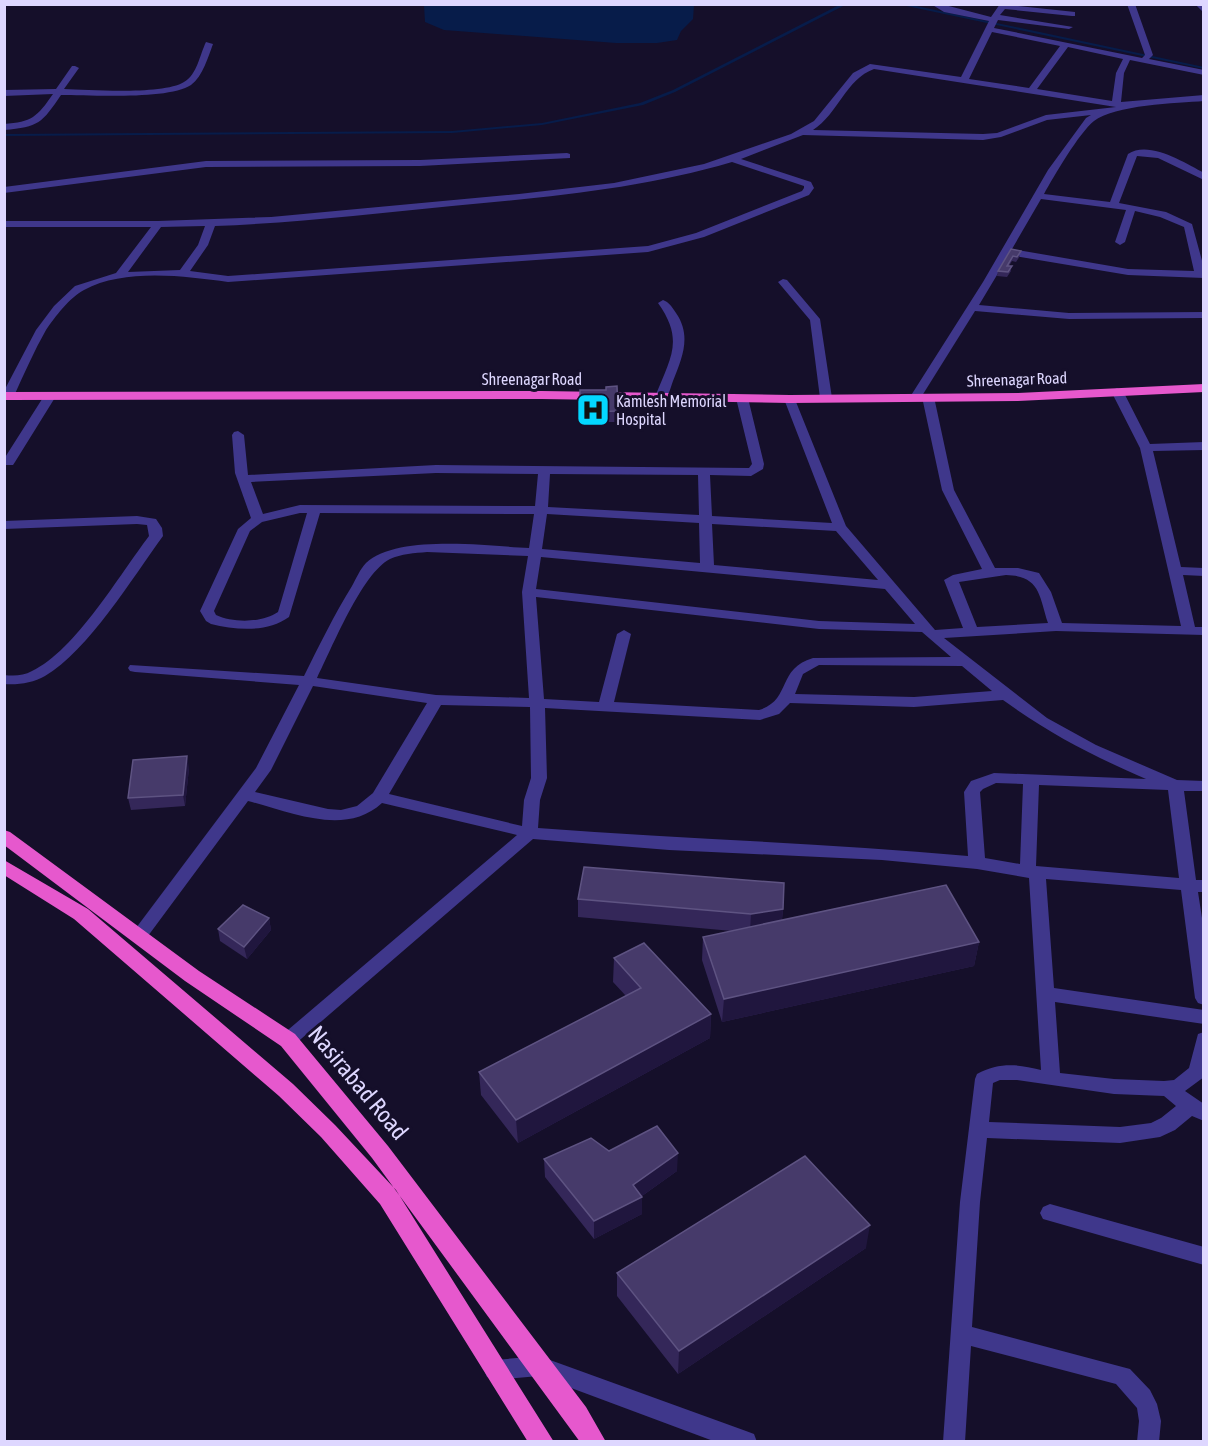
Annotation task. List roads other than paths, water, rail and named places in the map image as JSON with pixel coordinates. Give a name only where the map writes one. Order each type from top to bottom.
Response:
[{"type":"highway","name":"Shreenagar Road","points":[[6,396],[542,395],[790,399],[1018,396],[1203,388]]},
{"type":"highway","name":"Nasirabad Road","points":[[4,836],[192,976],[288,1040],[380,1152],[577,1415],[594,1442]]},
{"type":"highway","points":[[4,866],[81,914],[286,1090],[328,1131],[388,1197],[495,1370],[541,1439]]},
{"type":"street","points":[[1055,42],[1069,27],[1074,4]]},
{"type":"street","points":[[1131,4],[1146,58]]},
{"type":"street","points":[[1198,4],[1203,11]]},
{"type":"street","points":[[936,5],[1055,42],[1128,57],[1146,58],[1203,73]]},
{"type":"street","points":[[964,80],[992,23],[1004,5],[1072,14]]},
{"type":"street","points":[[992,23],[1069,27]]},
{"type":"street","points":[[4,93],[155,91],[180,88],[193,78],[209,44]]},
{"type":"street","points":[[1030,91],[1066,44]]},
{"type":"street","points":[[991,573],[948,490],[922,397],[1053,170],[1089,120],[1113,107],[1120,73],[1128,57]]},
{"type":"street","points":[[4,224],[158,225],[284,219],[575,192],[660,178],[732,159],[800,132],[818,122],[831,109],[858,71],[866,68],[884,67],[1113,107]]},
{"type":"street","points":[[4,127],[35,122],[60,92],[75,68]]},
{"type":"street","points":[[800,132],[983,137],[998,135],[1046,118],[1113,107],[1203,98]]},
{"type":"street","points":[[1113,206],[1133,154],[1142,153],[1170,159],[1203,177]]},
{"type":"street","points":[[4,190],[206,164],[420,163],[567,156]]},
{"type":"street","points":[[6,396],[41,330],[58,308],[79,288],[120,275],[183,273],[228,279],[648,249],[700,235],[806,193],[809,188],[808,184],[732,159]]},
{"type":"street","points":[[1006,251],[1128,272],[1202,275],[1189,226],[1176,217],[1038,196]]},
{"type":"street","points":[[1120,242],[1131,209]]},
{"type":"street","points":[[183,273],[203,244],[211,223]]},
{"type":"street","points":[[120,275],[158,225]]},
{"type":"street","points":[[783,282],[815,319],[826,398]]},
{"type":"street","points":[[661,397],[680,346],[680,330],[675,317],[663,303]]},
{"type":"street","points":[[972,309],[1069,316],[1203,315]]},
{"type":"street","points":[[529,592],[819,625],[970,632],[1056,627],[1196,630],[1176,572],[1146,448],[1117,391]]},
{"type":"street","points":[[9,462],[50,396]]},
{"type":"street","points":[[244,479],[436,469],[751,472],[757,469],[758,464],[742,398]]},
{"type":"street","points":[[790,399],[840,527],[929,631],[1006,695],[1042,721],[1091,749],[1175,785]]},
{"type":"street","points":[[238,435],[238,460],[258,519]]},
{"type":"street","points":[[1146,448],[1203,446]]},
{"type":"street","points":[[288,1040],[530,833],[532,800],[539,778],[537,703],[529,592],[541,510],[544,471]]},
{"type":"street","points":[[704,472],[707,568]]},
{"type":"street","points":[[315,509],[284,614],[276,622],[266,624],[216,621],[211,618],[207,611],[244,529],[258,519],[292,510],[315,509],[541,510],[840,527]]},
{"type":"street","points":[[4,525],[137,520],[151,522],[156,528],[156,536],[73,645],[41,673],[24,679],[4,679]]},
{"type":"street","points":[[139,936],[263,770],[348,603],[371,566],[386,556],[402,551],[427,548],[535,552],[890,585]]},
{"type":"street","points":[[970,632],[951,580],[1018,571],[1034,575],[1039,582],[1056,627]]},
{"type":"street","points":[[1176,572],[1203,572]]},
{"type":"street","points":[[605,707],[624,634]]},
{"type":"street","points":[[135,668],[308,681],[436,700],[760,714],[774,712],[787,698],[798,668],[806,663],[967,662]]},
{"type":"street","points":[[787,698],[903,702],[1006,695]]},
{"type":"street","points":[[245,795],[334,816],[351,814],[368,807],[378,797],[436,700]]},
{"type":"street","points":[[977,863],[972,792],[977,785],[994,778],[1203,786]]},
{"type":"street","points":[[1031,779],[1033,872],[1051,1079]]},
{"type":"street","points":[[1175,785],[1196,885],[1203,998]]},
{"type":"street","points":[[378,797],[530,833],[669,844],[882,854],[977,863],[1033,872],[1196,885]]},
{"type":"street","points":[[1045,994],[1203,1017]]},
{"type":"street","points":[[954,1442],[970,1202],[984,1079],[993,1072],[1004,1071],[1051,1079],[1153,1089],[1177,1087],[1195,1075],[1201,1058],[1203,1039]]},
{"type":"street","points":[[978,1130],[1120,1135],[1153,1131],[1197,1110],[1167,1088]]},
{"type":"street","points":[[1050,1213],[1203,1256]]},
{"type":"street","points":[[961,1334],[1122,1376],[1142,1393],[1148,1406],[1150,1430],[1148,1442]]},
{"type":"street","points":[[495,1370],[539,1366],[746,1442]]},
{"type":"water","points":[[694,4],[693,19],[681,31],[677,40],[657,43],[616,43],[444,30],[425,22],[424,5]]},
{"type":"waterway","points":[[4,135],[452,132],[542,124],[641,104],[674,91],[845,4]]},
{"type":"waterway","points":[[899,4],[1204,68]]},
{"type":"place","name":"Kamlesh Memorial Hospital","points":[[593,410]]}]
